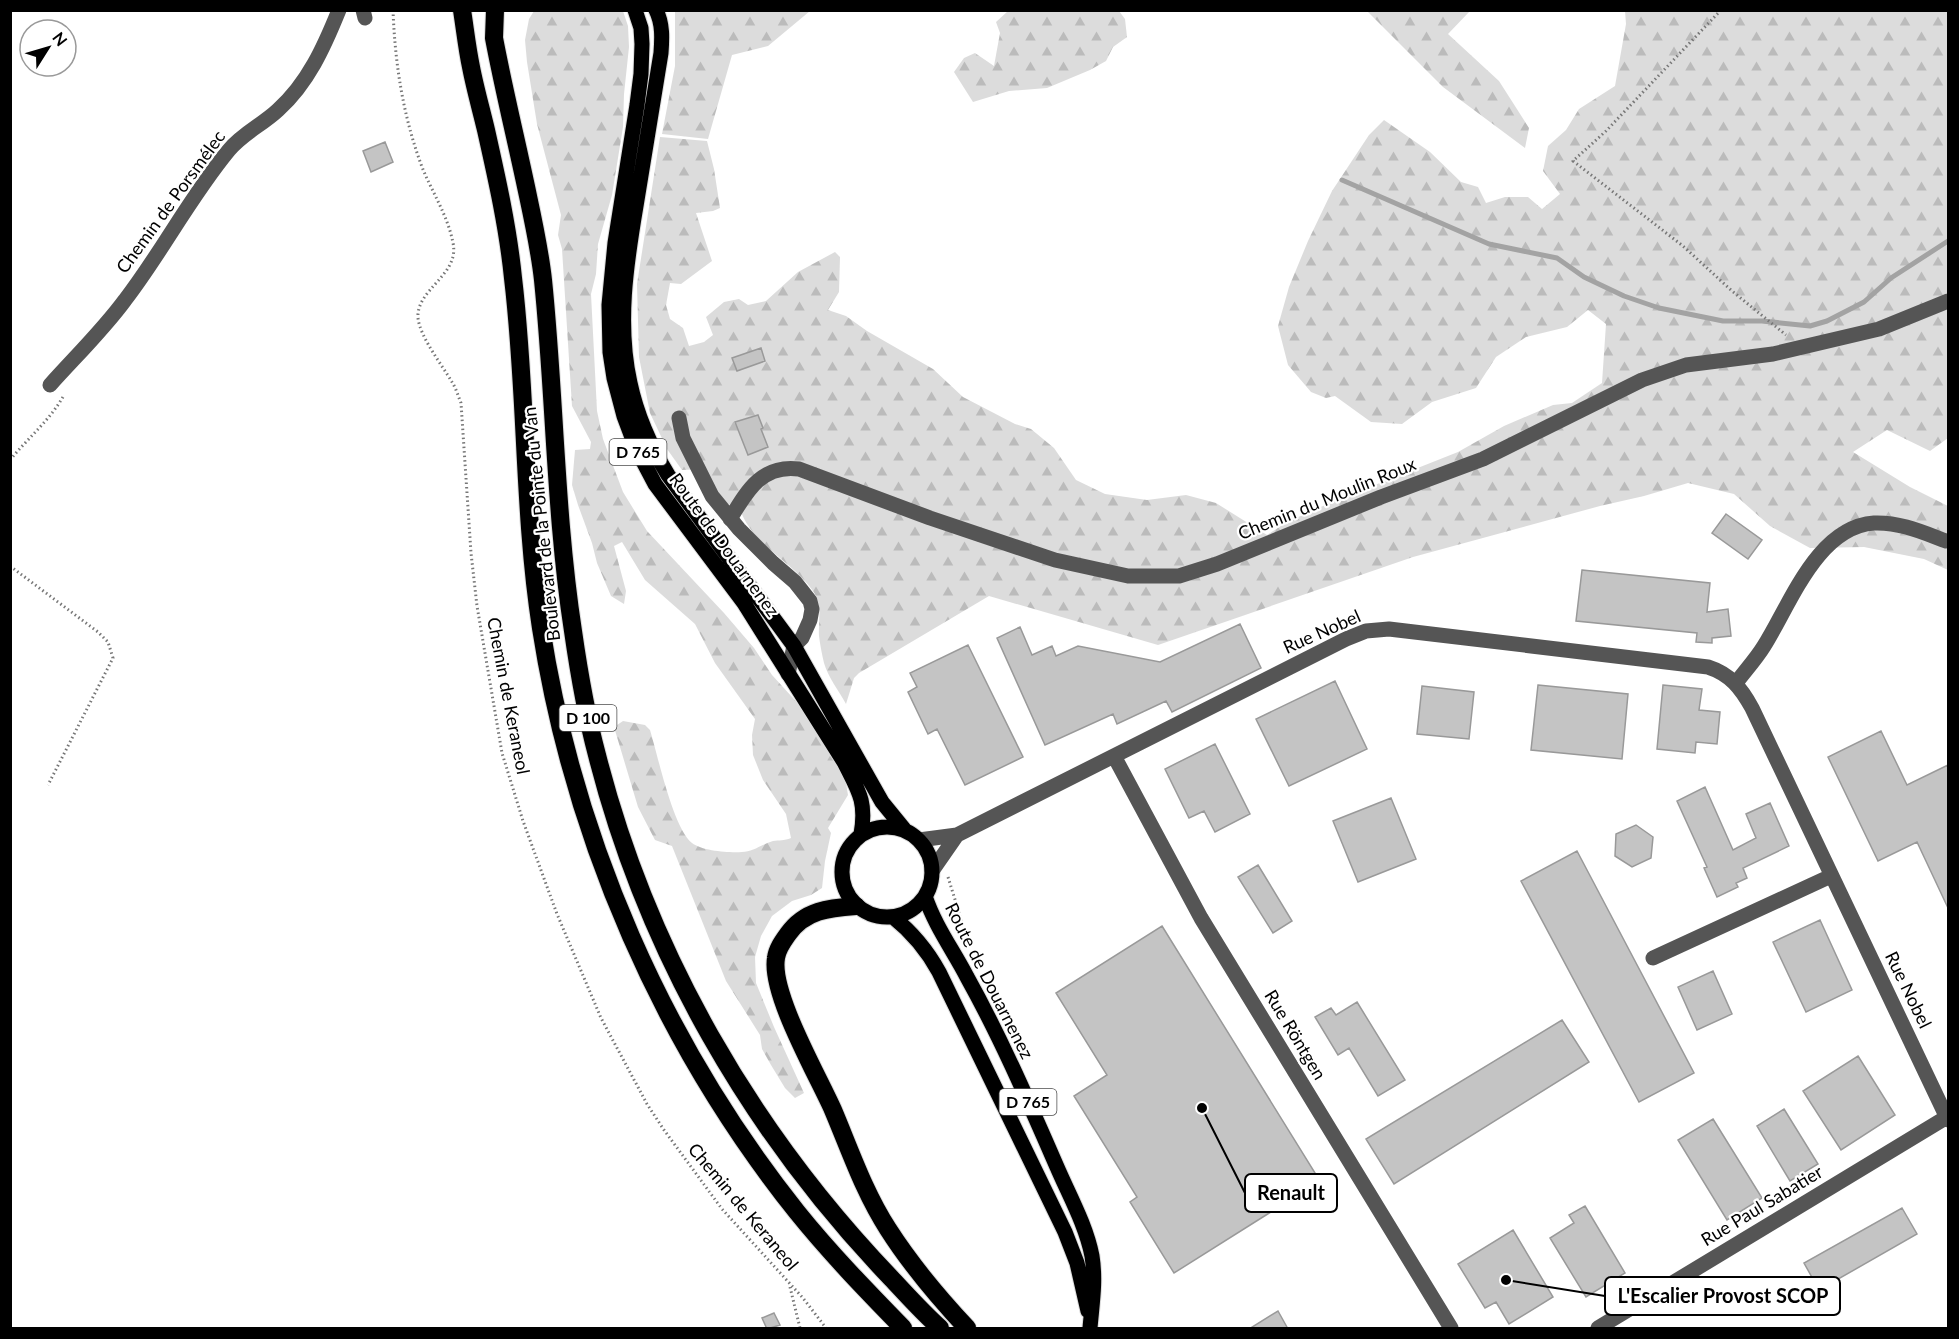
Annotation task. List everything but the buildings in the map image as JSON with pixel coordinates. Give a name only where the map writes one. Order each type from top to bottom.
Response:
[{"type":"highway","name":"Boulevard de la Pointe du Van","points":[[462,10],[471,68],[504,214],[513,278],[533,556],[541,627],[564,742],[593,839],[648,974],[712,1090],[755,1156],[796,1211],[843,1266],[903,1329]]},
{"type":"highway","name":"Boulevard de la Pointe du Van","points":[[495,10],[494,38],[543,277],[563,560],[573,630],[585,702],[609,797],[635,876],[659,935],[713,1041],[792,1162],[864,1250],[940,1329]]},
{"type":"highway","points":[[856,906],[812,913],[792,928],[779,947],[776,957],[777,983],[862,1179],[886,1228],[926,1283],[967,1329]]},
{"type":"main road","name":"Route de Douarnenez","points":[[635,10],[641,28],[641,74],[615,243],[609,305],[610,352],[624,416],[636,448],[655,483],[744,603],[838,750],[864,806],[861,834]]},
{"type":"main road","name":"Route de Douarnenez","points":[[658,14],[662,35],[661,53],[632,228],[624,297],[624,328],[630,382],[646,433],[668,476],[794,646],[882,802],[904,829]]},
{"type":"main road","points":[[889,826],[904,829],[919,840],[926,849],[932,871],[930,884],[925,896],[906,913],[893,917],[873,915],[856,906],[848,895],[842,882],[841,869],[844,855],[850,844],[861,834],[874,828],[889,826]]},
{"type":"main road","name":"Route de Douarnenez","points":[[925,896],[938,928],[967,977],[999,1040],[1086,1234],[1095,1278],[1090,1324]]},
{"type":"main road","name":"Route de Douarnenez","points":[[893,917],[926,948],[1065,1232],[1077,1263],[1090,1324]]},
{"type":"street","name":"Chemin de Porsmélec","points":[[50,386],[126,299],[229,150],[245,133],[294,95],[311,71],[339,10]]},
{"type":"street","name":"Chemin du Moulin Roux","points":[[730,519],[753,485],[759,480],[779,469],[793,468],[940,522],[1055,560],[1128,576],[1179,576],[1217,564],[1483,459],[1642,380],[1665,371],[1686,365],[1773,354],[1879,329],[1948,301]]},
{"type":"street","points":[[679,418],[683,438],[712,496],[730,519],[795,582],[810,601],[811,614],[807,628],[802,638],[794,646],[788,674]]},
{"type":"street","points":[[1736,683],[1762,649],[1798,585],[1831,542],[1849,531],[1873,523],[1908,526],[1946,540]]},
{"type":"street","name":"Rue Nobel","points":[[919,840],[957,835],[1346,639],[1376,629],[1707,667],[1721,671],[1743,691],[1948,1118]]},
{"type":"street","name":"Rue Röntgen","points":[[1114,756],[1201,918],[1451,1329]]},
{"type":"street","name":"Rue Nobel","points":[[932,871],[957,835]]},
{"type":"street","points":[[1653,958],[1831,876]]},
{"type":"street","name":"Rue Paul Sabatier","points":[[1598,1329],[1948,1118]]},
{"type":"path","name":"Chemin de Keraneol","points":[[393,10],[398,73],[406,117],[423,169],[454,244],[454,255],[450,266],[419,306],[418,319],[430,346],[454,385],[461,403],[470,542],[477,606],[502,753],[523,821],[557,914],[592,998],[647,1104],[681,1156],[722,1209],[826,1329]]},
{"type":"path","points":[[1721,10],[1606,131],[1573,161],[1683,246],[1732,291],[1801,348]]},
{"type":"path","points":[[10,460],[56,409],[67,390]]},
{"type":"path","points":[[10,566],[98,632],[108,642],[113,658],[48,785]]},
{"type":"path","points":[[790,1285],[800,1329]]},
{"type":"green space","points":[[534,11],[623,11],[628,26],[629,47],[623,127],[612,195],[598,244],[596,274],[591,294],[597,411],[603,439],[623,492],[647,531],[724,613],[754,648],[772,675],[803,709],[845,777],[848,795],[828,828],[831,833],[822,888],[811,895],[792,901],[772,916],[761,936],[755,957],[756,983],[804,1093],[795,1098],[785,1088],[771,1065],[762,1049],[760,1035],[726,981],[672,846],[655,840],[638,807],[614,727],[623,721],[645,725],[650,730],[672,808],[685,835],[692,843],[709,850],[742,852],[773,841],[791,838],[786,814],[763,780],[753,755],[752,735],[755,719],[715,663],[695,624],[645,580],[622,542],[614,546],[626,591],[624,604],[611,596],[597,563],[578,505],[572,485],[575,450],[590,449],[591,442],[572,406],[562,249],[558,235],[561,215],[537,124],[527,62],[525,40],[529,19]]},
{"type":"green space","points":[[675,11],[810,11],[768,46],[732,55],[708,139],[662,134],[675,66]]},
{"type":"green space","points":[[1008,11],[1119,11],[1125,19],[1127,37],[1113,47],[1106,61],[1090,70],[1047,88],[1009,91],[973,102],[954,72],[964,58],[975,53],[994,66],[1000,33],[996,22]]},
{"type":"green space","points":[[1367,11],[1470,11],[1448,34],[1499,81],[1529,128],[1525,148],[1443,87]]},
{"type":"green space","points":[[1625,11],[1948,11],[1948,438],[1930,451],[1887,430],[1853,452],[1910,487],[1948,506],[1948,534],[1945,534],[1948,538],[1948,570],[1924,559],[1864,547],[1810,548],[1770,526],[1734,494],[1688,483],[1413,557],[1158,645],[989,596],[859,673],[854,678],[846,704],[824,663],[819,636],[819,607],[813,591],[753,532],[740,509],[726,503],[702,469],[682,470],[667,449],[650,413],[639,357],[637,284],[660,137],[707,141],[720,208],[696,213],[712,261],[681,284],[670,283],[666,305],[670,319],[683,328],[689,346],[704,342],[713,335],[706,317],[724,302],[739,299],[748,305],[766,301],[798,272],[835,252],[840,257],[839,292],[828,310],[846,316],[867,331],[933,369],[963,397],[1015,424],[1031,429],[1054,448],[1076,480],[1105,494],[1147,500],[1186,495],[1216,503],[1267,535],[1287,522],[1332,502],[1458,452],[1504,426],[1553,405],[1572,403],[1602,383],[1606,324],[1588,310],[1567,327],[1526,337],[1496,357],[1476,388],[1432,402],[1402,424],[1371,422],[1335,396],[1326,398],[1311,392],[1288,365],[1278,326],[1289,287],[1332,191],[1369,135],[1384,120],[1430,152],[1461,182],[1478,187],[1486,203],[1505,197],[1528,197],[1542,209],[1560,194],[1543,171],[1548,146],[1566,130],[1579,109],[1615,86],[1626,24]]},
{"type":"waterway","points":[[1342,180],[1489,244],[1557,258],[1584,277],[1624,296],[1659,308],[1723,321],[1762,321],[1810,326],[1827,321],[1864,302],[1891,278],[1948,241]]},
{"type":"place","name":"Renault","points":[[1202,1108]]},
{"type":"place","name":"L'Escalier Provost SCOP","points":[[1506,1280]]}]
